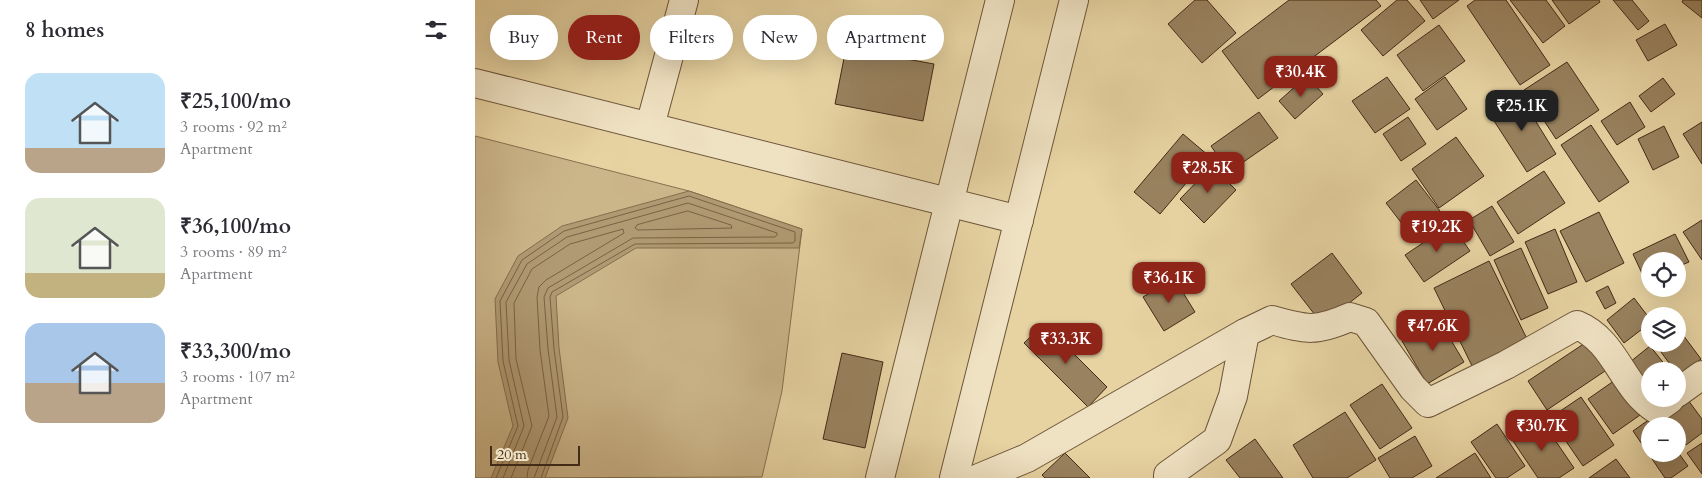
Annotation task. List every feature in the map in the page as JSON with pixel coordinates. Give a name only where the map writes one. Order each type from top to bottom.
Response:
[{"type":"street","points":[[650,126],[684,0]]},
{"type":"street","points":[[880,478],[1000,0]]},
{"type":"street","points":[[954,478],[1074,0]]},
{"type":"street","points":[[475,83],[742,149],[949,204],[1019,220]]},
{"type":"street","points":[[979,478],[1027,458],[1245,333],[1272,320],[1301,329],[1326,328],[1350,317],[1366,322],[1413,388],[1428,403],[1506,365],[1577,326],[1591,331],[1606,347],[1641,397]]},
{"type":"street","points":[[1168,478],[1168,475],[1217,440],[1233,396],[1245,333]]},
{"type":"street","points":[[1686,387],[1702,375]]},
{"type":"shaded area","points":[[475,136],[689,191],[802,229],[782,391],[762,477],[475,478]]},
{"type":"water","points":[[689,191],[802,229],[799,248],[636,248],[556,296],[559,348],[568,418],[545,478],[491,478],[513,426],[498,362],[495,299],[518,256],[562,226]]},
{"type":"building","points":[[1195,0],[1207,0],[1236,33],[1202,63],[1168,24]]},
{"type":"building","points":[[1289,0],[1376,0],[1381,6],[1258,99],[1222,51]]},
{"type":"building","points":[[1397,0],[1407,0],[1425,21],[1383,56],[1361,30]]},
{"type":"building","points":[[1420,0],[1459,0],[1433,19]]},
{"type":"building","points":[[1475,0],[1506,0],[1550,65],[1520,85],[1467,6]]},
{"type":"building","points":[[1510,0],[1546,0],[1565,26],[1543,43]]},
{"type":"building","points":[[1552,0],[1599,0],[1600,2],[1569,24]]},
{"type":"building","points":[[1613,0],[1632,0],[1649,21],[1638,30]]},
{"type":"building","points":[[1683,0],[1702,0],[1702,18],[1682,2]]},
{"type":"building","points":[[1665,24],[1677,45],[1648,61],[1636,40]]},
{"type":"building","points":[[1439,25],[1465,61],[1423,91],[1397,55]]},
{"type":"building","points":[[844,60],[912,60],[934,64],[923,121],[835,104]]},
{"type":"building","points":[[1567,62],[1599,110],[1556,139],[1524,90]]},
{"type":"building","points":[[1307,76],[1323,94],[1295,119],[1279,101]]},
{"type":"building","points":[[1387,77],[1410,109],[1375,133],[1352,101]]},
{"type":"building","points":[[1445,77],[1467,109],[1437,130],[1415,99]]},
{"type":"building","points":[[1663,78],[1675,94],[1651,112],[1639,96]]},
{"type":"building","points":[[1517,91],[1556,154],[1527,172],[1487,110]]},
{"type":"building","points":[[1630,102],[1645,127],[1617,145],[1601,121]]},
{"type":"building","points":[[1259,112],[1278,138],[1229,172],[1211,146]]},
{"type":"building","points":[[1408,117],[1426,144],[1401,161],[1383,134]]},
{"type":"building","points":[[1702,122],[1702,164],[1683,134]]},
{"type":"building","points":[[1591,125],[1629,182],[1599,202],[1561,145]]},
{"type":"building","points":[[1664,126],[1679,157],[1653,170],[1638,139]]},
{"type":"building","points":[[1183,134],[1209,156],[1160,214],[1134,192]]},
{"type":"building","points":[[1456,137],[1484,176],[1439,208],[1412,169]]},
{"type":"building","points":[[1212,166],[1236,190],[1204,223],[1180,199]]},
{"type":"building","points":[[1544,171],[1565,203],[1518,234],[1497,202]]},
{"type":"building","points":[[1416,180],[1440,211],[1410,234],[1386,203]]},
{"type":"building","points":[[1492,206],[1514,242],[1490,256],[1469,220]]},
{"type":"building","points":[[1599,212],[1624,263],[1586,282],[1560,231]]},
{"type":"building","points":[[1702,220],[1702,260],[1683,232]]},
{"type":"building","points":[[1451,224],[1470,251],[1424,282],[1405,255]]},
{"type":"building","points":[[1555,229],[1577,282],[1548,294],[1525,242]]},
{"type":"building","points":[[1675,234],[1684,252],[1641,252],[1641,271],[1633,254]]},
{"type":"building","points":[[1521,248],[1548,308],[1521,320],[1494,260]]},
{"type":"building","points":[[1332,253],[1362,293],[1322,324],[1291,284]]},
{"type":"building","points":[[1489,261],[1529,343],[1474,370],[1434,288]]},
{"type":"building","points":[[1174,278],[1195,312],[1164,331],[1143,297]]},
{"type":"building","points":[[1608,286],[1616,303],[1605,309],[1596,292]]},
{"type":"building","points":[[1634,298],[1641,307],[1641,330],[1624,343],[1607,320]]},
{"type":"building","points":[[1439,320],[1464,362],[1427,384],[1402,341]]},
{"type":"building","points":[[1044,324],[1107,387],[1088,407],[1024,343]]},
{"type":"building","points":[[1686,339],[1701,359],[1686,371],[1686,362],[1668,362],[1661,352],[1686,352]]},
{"type":"building","points":[[1588,341],[1608,369],[1547,410],[1528,381]]},
{"type":"building","points":[[1642,352],[1655,352],[1663,362],[1641,362],[1641,387],[1625,366]]},
{"type":"building","points":[[842,353],[883,362],[865,448],[823,439]]},
{"type":"building","points":[[1618,378],[1643,413],[1613,434],[1588,399]]},
{"type":"building","points":[[1382,384],[1412,428],[1380,449],[1350,405]]},
{"type":"building","points":[[1581,397],[1614,445],[1583,466],[1550,418]]},
{"type":"building","points":[[1686,397],[1702,419],[1702,433],[1686,445],[1686,417],[1664,417],[1662,414],[1671,407],[1686,407]]},
{"type":"building","points":[[1345,412],[1376,460],[1347,478],[1313,478],[1293,445]]},
{"type":"building","points":[[1540,418],[1574,468],[1559,478],[1538,478],[1511,438]]},
{"type":"building","points":[[1497,424],[1525,466],[1507,478],[1496,478],[1471,442]]},
{"type":"building","points":[[1641,425],[1641,443],[1633,431]]},
{"type":"building","points":[[1415,436],[1432,466],[1412,478],[1390,478],[1378,458]]},
{"type":"building","points":[[1255,439],[1283,478],[1240,478],[1226,460]]},
{"type":"building","points":[[1702,443],[1702,474],[1687,453]]},
{"type":"building","points":[[1065,453],[1090,478],[1045,478],[1042,475]]},
{"type":"building","points":[[1475,453],[1491,478],[1436,478]]},
{"type":"building","points":[[1616,459],[1630,478],[1589,478]]},
{"type":"building","points":[[1654,462],[1685,462],[1688,466],[1671,478],[1665,478]]}]
